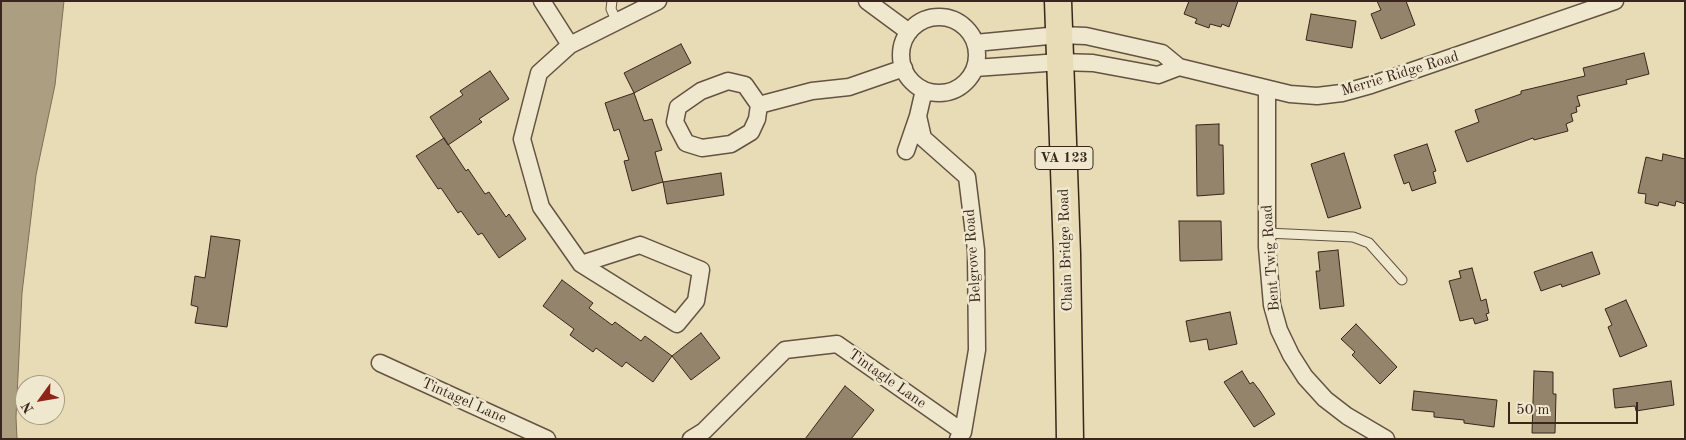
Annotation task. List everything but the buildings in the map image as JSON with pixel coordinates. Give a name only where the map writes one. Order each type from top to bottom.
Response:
[{"type":"main road","name":"Chain Bridge Road","points":[[1058,1],[1067,254],[1070,439]]},
{"type":"street","points":[[542,1],[570,45]]},
{"type":"street","points":[[581,264],[640,245],[701,270],[696,301],[677,324],[581,264],[541,207],[522,139],[539,73],[570,45],[658,1]]},
{"type":"street","points":[[867,1],[909,32]]},
{"type":"street","name":"Merrie Ridge Road","points":[[975,43],[1059,35],[1086,36],[1162,53],[1179,68],[1290,94],[1318,96],[1342,93],[1459,56],[1615,1]]},
{"type":"street","points":[[943,17],[956,21],[966,29],[975,43],[977,59],[975,68],[969,79],[960,88],[948,93],[924,90],[914,84],[904,68],[901,53],[903,42],[918,23],[930,18],[943,17]]},
{"type":"street","name":"Merrie Ridge Road","points":[[975,68],[1060,62],[1093,63],[1158,75],[1179,68]]},
{"type":"street","points":[[759,105],[812,91],[848,87],[904,68]]},
{"type":"street","points":[[728,81],[745,86],[759,105],[757,119],[751,132],[730,144],[702,148],[686,143],[675,122],[678,107],[701,91],[728,81]]},
{"type":"street","name":"Bent Twig Road","points":[[1267,89],[1267,233],[1272,305],[1279,330],[1291,355],[1305,377],[1325,399],[1347,416],[1386,439]]},
{"type":"street","name":"Belgrove Road","points":[[924,90],[918,116],[923,138],[967,177],[976,250],[977,350],[960,436]]},
{"type":"street","points":[[906,150],[918,116]]},
{"type":"street","name":"Tintagle Lane","points":[[691,439],[704,431],[786,350],[837,344],[960,436]]},
{"type":"street","name":"Tintagel Lane","points":[[380,363],[547,439]]},
{"type":"lane","points":[[612,1],[611,9],[616,22]]},
{"type":"lane","points":[[1267,233],[1353,237],[1369,243],[1402,280]]},
{"type":"shaded area","points":[[1,1],[64,1],[55,85],[36,175],[22,293],[18,375],[15,375],[15,425],[17,439],[1,439]]}]
